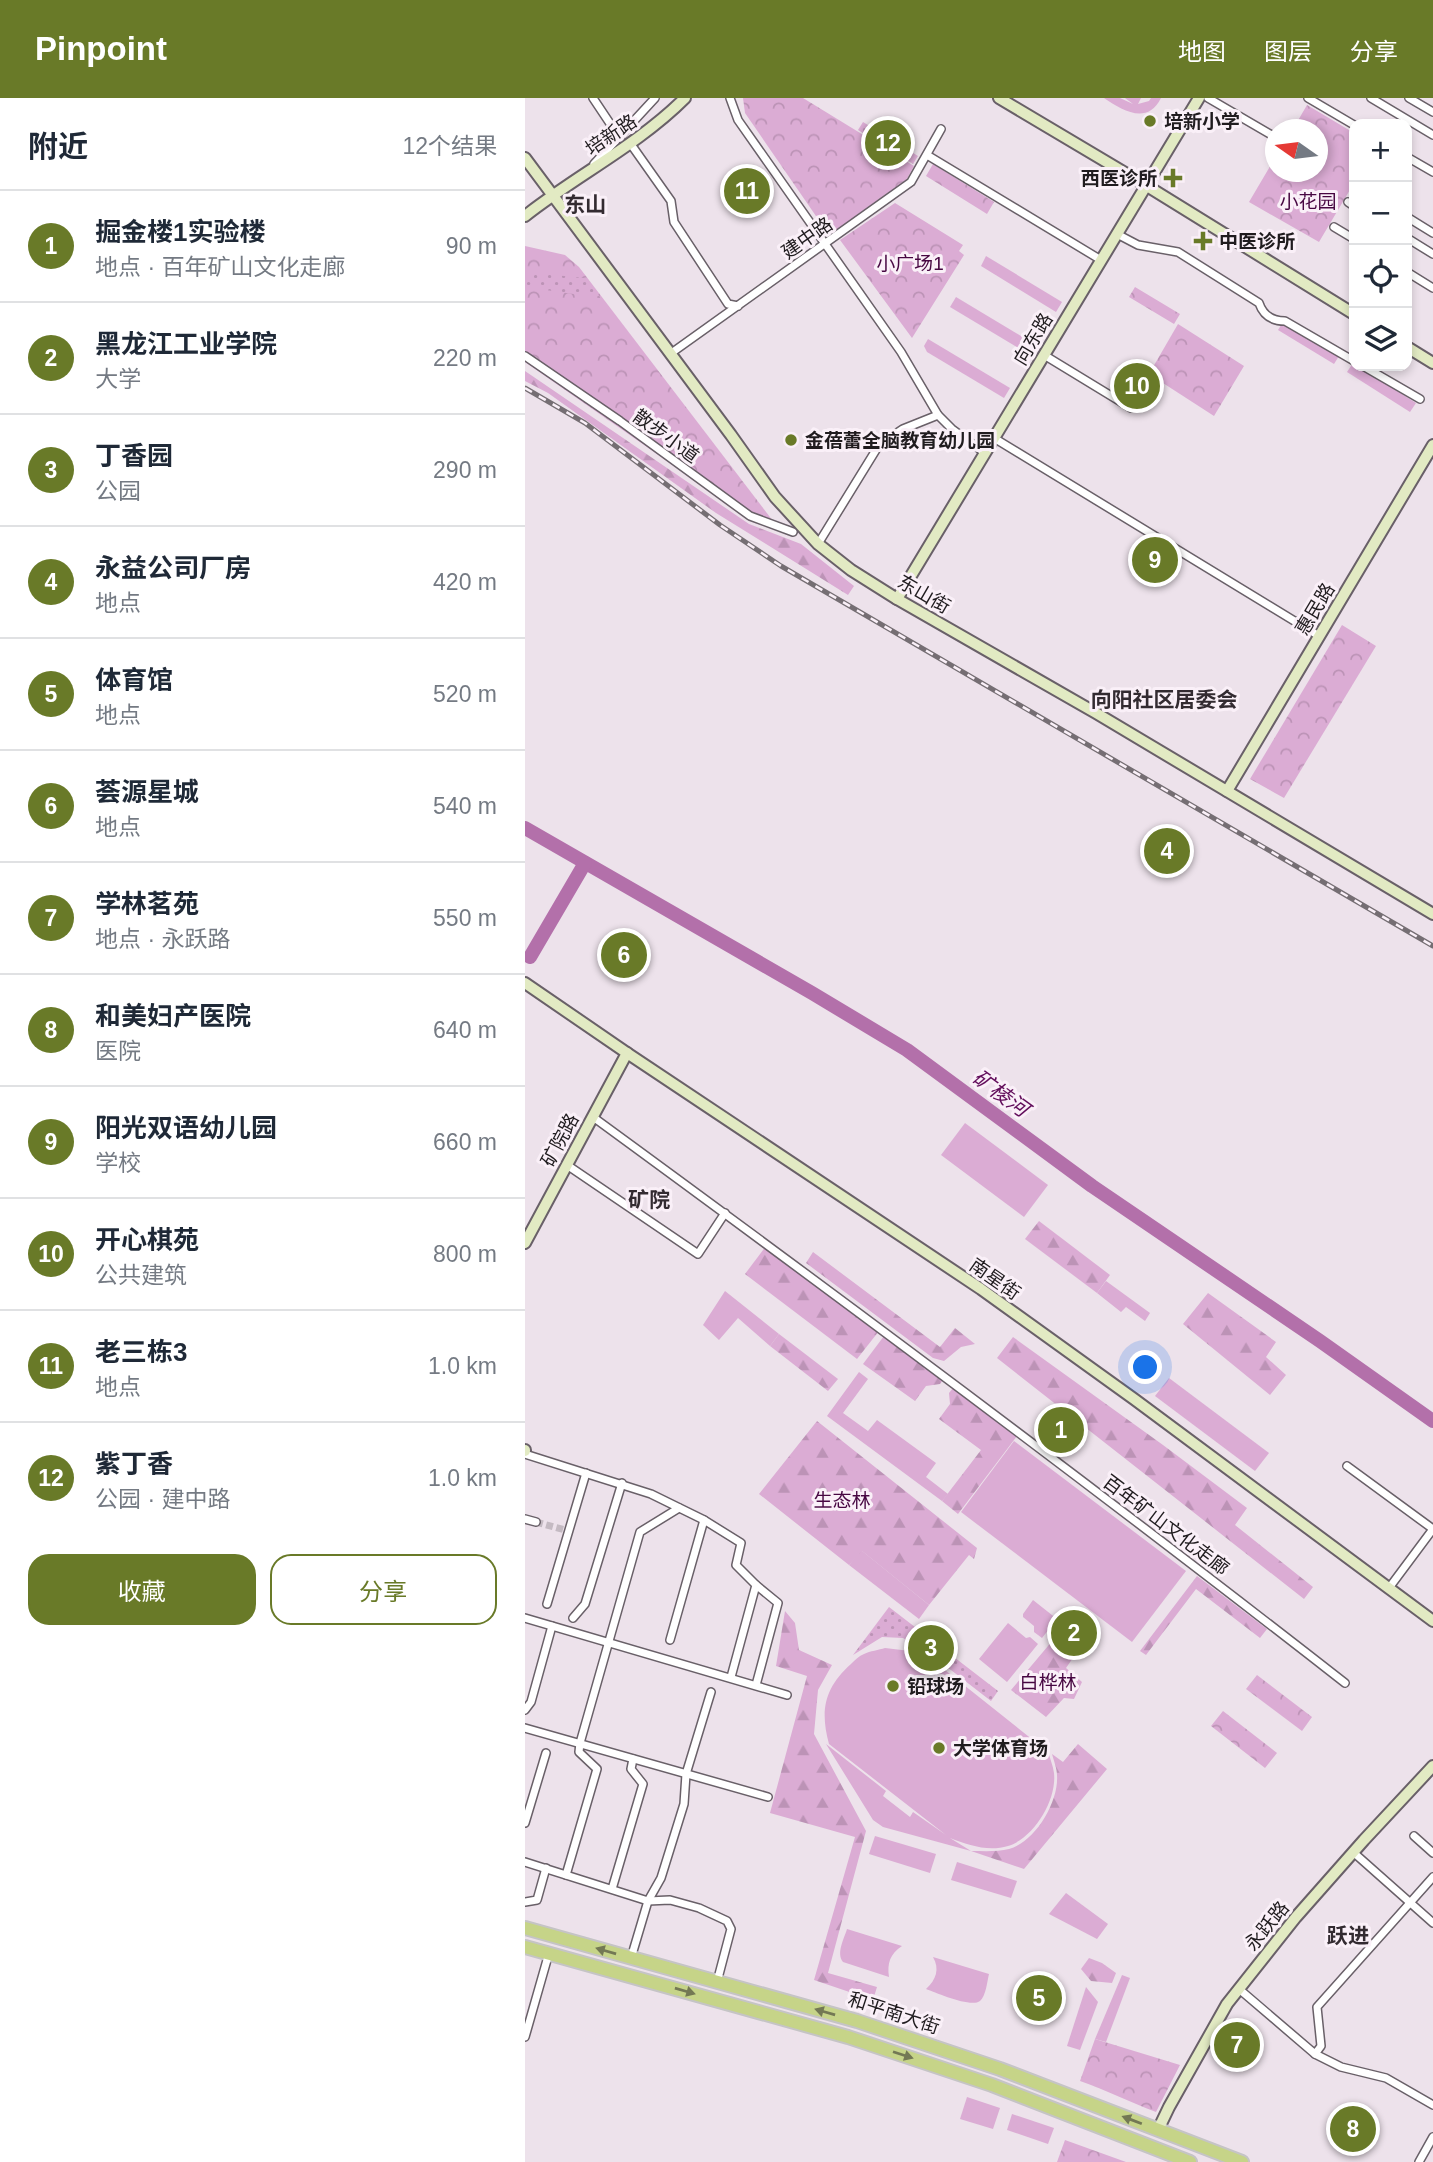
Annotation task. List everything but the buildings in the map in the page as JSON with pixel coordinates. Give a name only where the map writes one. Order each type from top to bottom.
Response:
[{"type":"main road","name":"和平南大街","points":[[525,1928],[857,2021],[922,2042],[1000,2069],[1242,2162]]},
{"type":"main road","name":"和平南大街","points":[[525,1947],[848,2037],[992,2085],[1190,2162]]},
{"type":"street","points":[[593,98],[619,137]]},
{"type":"street","points":[[587,172],[655,98]]},
{"type":"street","name":"培新路","points":[[525,216],[652,129],[685,98]]},
{"type":"street","points":[[730,98],[738,120],[901,352],[938,415],[985,453]]},
{"type":"street","points":[[999,98],[1349,311]]},
{"type":"street","name":"向东路","points":[[897,599],[1199,98]]},
{"type":"street","points":[[1208,98],[1265,131]]},
{"type":"street","points":[[1308,98],[1349,122]]},
{"type":"street","points":[[1371,98],[1433,135]]},
{"type":"street","points":[[1409,98],[1433,112]]},
{"type":"street","name":"建中路","points":[[670,354],[911,182],[941,129]]},
{"type":"street","points":[[630,144],[671,201],[674,222],[728,304],[738,306]]},
{"type":"street","points":[[927,155],[1101,260]]},
{"type":"street","name":"东山街","points":[[525,158],[775,497],[818,544],[851,570],[897,599],[1097,713],[1433,914]]},
{"type":"street","points":[[1412,160],[1433,172]]},
{"type":"street","points":[[1412,220],[1433,233]]},
{"type":"street","points":[[1334,227],[1349,236]]},
{"type":"street","points":[[1117,234],[1138,245],[1178,252],[1259,303],[1261,312],[1276,321],[1285,321],[1349,358]]},
{"type":"street","points":[[1412,241],[1433,254]]},
{"type":"street","points":[[1412,275],[1433,288]]},
{"type":"street","points":[[1412,350],[1433,363]]},
{"type":"street","points":[[1044,355],[1132,408]]},
{"type":"street","name":"散步小道","points":[[525,356],[750,516],[793,532]]},
{"type":"street","points":[[1372,371],[1420,399]]},
{"type":"street","points":[[818,544],[879,445],[903,429],[938,415]]},
{"type":"street","points":[[994,438],[1319,636]]},
{"type":"street","name":"惠民路","points":[[1227,792],[1433,445]]},
{"type":"street","name":"南星街","points":[[527,989],[981,1289],[1433,1621]]},
{"type":"street","name":"矿院路","points":[[525,1243],[627,1053]]},
{"type":"street","name":"百年矿山文化走廊","points":[[593,1117],[1120,1509],[1345,1683]]},
{"type":"street","points":[[567,1165],[698,1254],[725,1213]]},
{"type":"street","points":[[525,1451],[651,1494],[704,1520],[741,1543],[736,1565],[778,1603],[756,1685]]},
{"type":"street","points":[[1347,1466],[1433,1529],[1389,1588]]},
{"type":"street","points":[[547,1604],[586,1473]]},
{"type":"street","points":[[573,1618],[585,1604],[622,1483]]},
{"type":"street","points":[[566,1875],[597,1769],[579,1752],[580,1744],[640,1532],[679,1508]]},
{"type":"street","points":[[525,1519],[536,1522]]},
{"type":"street","points":[[670,1640],[704,1520]]},
{"type":"street","points":[[731,1677],[756,1585]]},
{"type":"street","points":[[525,1618],[787,1695]]},
{"type":"street","points":[[525,1710],[531,1702],[552,1626]]},
{"type":"street","points":[[631,1958],[648,1900],[661,1878],[684,1804],[686,1774],[711,1692]]},
{"type":"street","points":[[525,1728],[768,1797]]},
{"type":"street","points":[[525,1823],[546,1753]]},
{"type":"street","points":[[612,1889],[643,1784],[631,1769],[633,1759]]},
{"type":"street","name":"永跃路","points":[[1158,2130],[1168,2107],[1227,2004],[1283,1933],[1353,1852],[1433,1766]]},
{"type":"street","points":[[1414,1836],[1433,1853]]},
{"type":"street","points":[[1353,1852],[1433,1923]]},
{"type":"street","points":[[525,1862],[648,1900],[670,1900],[699,1908],[727,1921],[731,1929],[717,1982]]},
{"type":"street","points":[[525,1902],[537,1900],[546,1868]]},
{"type":"street","points":[[1315,2054],[1321,2046],[1317,2007],[1433,1877]]},
{"type":"street","points":[[525,2035],[549,1954]]},
{"type":"street","points":[[1239,1989],[1315,2054],[1341,2067],[1386,2078],[1433,2105]]},
{"type":"street","points":[[1419,2162],[1433,2137]]},
{"type":"green space","points":[[743,98],[803,98],[914,166],[907,179],[832,233],[827,232],[745,113]]},
{"type":"green space","points":[[1104,98],[1120,98],[1133,104],[1125,98],[1141,98],[1138,104],[1151,98],[1161,98],[1149,112],[1134,113]]},
{"type":"green space","name":"小花园","points":[[1307,105],[1349,130],[1349,191],[1319,242],[1249,202],[1265,175],[1265,182],[1328,182],[1328,119],[1299,119]]},
{"type":"green space","points":[[863,122],[918,156],[913,164],[858,130]]},
{"type":"green space","points":[[933,164],[994,202],[987,214],[926,176]]},
{"type":"green space","name":"小广场1","points":[[895,203],[963,245],[959,251],[964,255],[912,338],[840,240]]},
{"type":"green space","points":[[525,246],[565,255],[579,267],[776,525],[736,509],[525,362]]},
{"type":"green space","points":[[986,256],[1062,302],[1056,312],[981,266]]},
{"type":"green space","points":[[525,272],[584,278],[601,298],[525,287]]},
{"type":"green space","points":[[1135,287],[1180,314],[1174,324],[1129,297]]},
{"type":"green space","points":[[956,297],[1036,345],[1030,355],[950,307]]},
{"type":"green space","points":[[1283,322],[1339,356],[1334,364],[1278,330]]},
{"type":"green space","points":[[1178,324],[1244,366],[1214,416],[1149,374]]},
{"type":"green space","points":[[928,339],[1010,388],[1004,398],[927,352],[924,346]]},
{"type":"green space","points":[[1349,369],[1366,371],[1416,403],[1410,412],[1347,372]]},
{"type":"green space","points":[[525,371],[749,524],[801,544],[854,586],[848,595],[716,513],[548,393],[525,381]]},
{"type":"green space","points":[[1342,625],[1376,646],[1284,798],[1250,779]]},
{"type":"green space","points":[[965,1123],[1048,1185],[1024,1217],[941,1155]]},
{"type":"green space","points":[[1039,1221],[1110,1275],[1097,1293],[1025,1239]]},
{"type":"green space","points":[[766,1246],[879,1331],[857,1359],[745,1274]]},
{"type":"green space","points":[[813,1252],[940,1347],[955,1328],[975,1344],[961,1347],[944,1361],[933,1358],[806,1263]]},
{"type":"green space","points":[[1106,1281],[1150,1313],[1145,1321],[1126,1307],[1121,1312],[1097,1293]]},
{"type":"green space","points":[[725,1291],[779,1334],[770,1346],[738,1318],[719,1340],[703,1325]]},
{"type":"green space","points":[[1208,1293],[1276,1342],[1266,1357],[1286,1375],[1270,1395],[1183,1324]]},
{"type":"green space","points":[[779,1334],[838,1379],[828,1391],[770,1346]]},
{"type":"green space","points":[[884,1336],[943,1380],[940,1384],[926,1386],[915,1401],[863,1364]]},
{"type":"green space","points":[[1013,1337],[1247,1508],[1235,1525],[1313,1587],[1304,1599],[997,1358]]},
{"type":"green space","points":[[859,1372],[868,1379],[843,1413],[868,1431],[877,1420],[936,1463],[926,1477],[948,1494],[942,1501],[827,1416]]},
{"type":"green space","points":[[1169,1378],[1269,1453],[1255,1471],[1155,1396]]},
{"type":"green space","points":[[953,1388],[1017,1436],[958,1514],[942,1501],[981,1450],[939,1419],[950,1404],[949,1393]]},
{"type":"green space","name":"生态林","points":[[817,1421],[977,1548],[974,1559],[969,1555],[929,1605],[862,1551],[849,1565],[759,1494]]},
{"type":"green space","points":[[1014,1441],[1186,1571],[1132,1642],[961,1512]]},
{"type":"green space","points":[[861,1550],[929,1605],[919,1619],[849,1565]]},
{"type":"green space","points":[[1197,1576],[1267,1629],[1260,1638],[1196,1589],[1146,1655],[1140,1651]]},
{"type":"green space","points":[[1033,1600],[1057,1619],[1042,1638],[1034,1632],[1034,1626],[1023,1617]]},
{"type":"green space","points":[[889,1607],[998,1691],[991,1701],[938,1660],[903,1638],[882,1637],[853,1655]]},
{"type":"green space","points":[[785,1611],[795,1623],[799,1650],[832,1665],[818,1690],[814,1734],[866,1831],[828,1973],[877,1987],[873,2000],[814,1980],[855,1837],[770,1813],[807,1676],[776,1666]]},
{"type":"green space","name":"白桦林","points":[[1069,1621],[1088,1636],[1066,1668],[1082,1682],[1074,1699],[1064,1698],[1046,1717],[1011,1690]]},
{"type":"green space","points":[[1008,1623],[1038,1644],[1007,1682],[979,1659]]},
{"type":"green space","name":"大学体育场","points":[[885,1648],[910,1651],[940,1666],[1048,1752],[1054,1773],[1052,1795],[1035,1827],[1018,1842],[1001,1848],[986,1848],[950,1838],[971,1851],[883,1827],[873,1820],[826,1744],[886,1791],[883,1796],[910,1817],[913,1812],[946,1835],[829,1744],[825,1711],[835,1682],[860,1656]]},
{"type":"green space","points":[[1257,1675],[1312,1717],[1302,1731],[1246,1689]]},
{"type":"green space","points":[[1223,1711],[1277,1753],[1265,1768],[1211,1726]]},
{"type":"green space","points":[[1078,1744],[1107,1769],[1024,1869],[971,1851],[1009,1849],[1019,1845],[1036,1830],[1050,1808],[1057,1786],[1052,1754],[1063,1762]]},
{"type":"green space","points":[[875,1836],[936,1854],[930,1873],[869,1854]]},
{"type":"green space","points":[[957,1862],[1017,1881],[1011,1898],[951,1880]]},
{"type":"green space","points":[[1066,1893],[1108,1924],[1097,1939],[1049,1914]]},
{"type":"green space","points":[[847,1929],[902,1946],[890,1959],[889,1977],[843,1962],[840,1950]]},
{"type":"green space","points":[[933,1957],[989,1974],[982,1999],[969,2003],[926,1989],[936,1974]]},
{"type":"green space","points":[[1089,1958],[1116,1973],[1112,1983],[1091,1981],[1081,1969]]},
{"type":"green space","points":[[1122,1975],[1130,1978],[1106,2042],[1095,2039]]},
{"type":"green space","points":[[1086,1987],[1098,2002],[1080,2050],[1067,2046]]},
{"type":"green space","points":[[1095,2039],[1180,2065],[1156,2112],[1080,2081]]},
{"type":"green space","points":[[967,2097],[1000,2108],[993,2129],[960,2119]]},
{"type":"green space","points":[[1012,2114],[1054,2128],[1048,2144],[1007,2130]]},
{"type":"green space","points":[[1065,2140],[1126,2162],[1057,2162]]},
{"type":"waterway","name":"矿棱河","points":[[525,828],[907,1050],[1092,1186],[1433,1421]]},
{"type":"waterway","points":[[530,957],[585,863]]},
{"type":"tunnel","points":[[536,1522],[569,1531]]},
{"type":"railway","points":[[525,388],[585,423],[720,525],[781,566],[1433,946]]},
{"type":"place","name":"培新小学","points":[[1150,121]]},
{"type":"place","name":"紫丁香","points":[[888,143]]},
{"type":"place","name":"西医诊所","points":[[1173,178]]},
{"type":"place","name":"老三栋3","points":[[747,191]]},
{"type":"place","name":"中医诊所","points":[[1203,241]]},
{"type":"place","name":"开心棋苑","points":[[1137,386]]},
{"type":"place","name":"金蓓蕾全脑教育幼儿园","points":[[791,440]]},
{"type":"place","name":"阳光双语幼儿园","points":[[1155,560]]},
{"type":"place","name":"永益公司厂房","points":[[1167,851]]},
{"type":"place","name":"荟源星城","points":[[624,955]]},
{"type":"place","name":"掘金楼1实验楼","points":[[1061,1430]]},
{"type":"place","name":"黑龙江工业学院","points":[[1074,1633]]},
{"type":"place","name":"丁香园","points":[[931,1648]]},
{"type":"place","name":"铅球场","points":[[893,1686]]},
{"type":"place","name":"大学体育场","points":[[939,1748]]},
{"type":"place","name":"体育馆","points":[[1039,1998]]},
{"type":"place","name":"学林茗苑","points":[[1237,2045]]},
{"type":"place","name":"和美妇产医院","points":[[1353,2129]]},
{"type":"district","name":"东山","points":[[585,204]]},
{"type":"district","name":"向阳社区居委会","points":[[1164,699]]},
{"type":"district","name":"矿院","points":[[649,1199]]},
{"type":"district","name":"跃进","points":[[1348,1935]]}]
